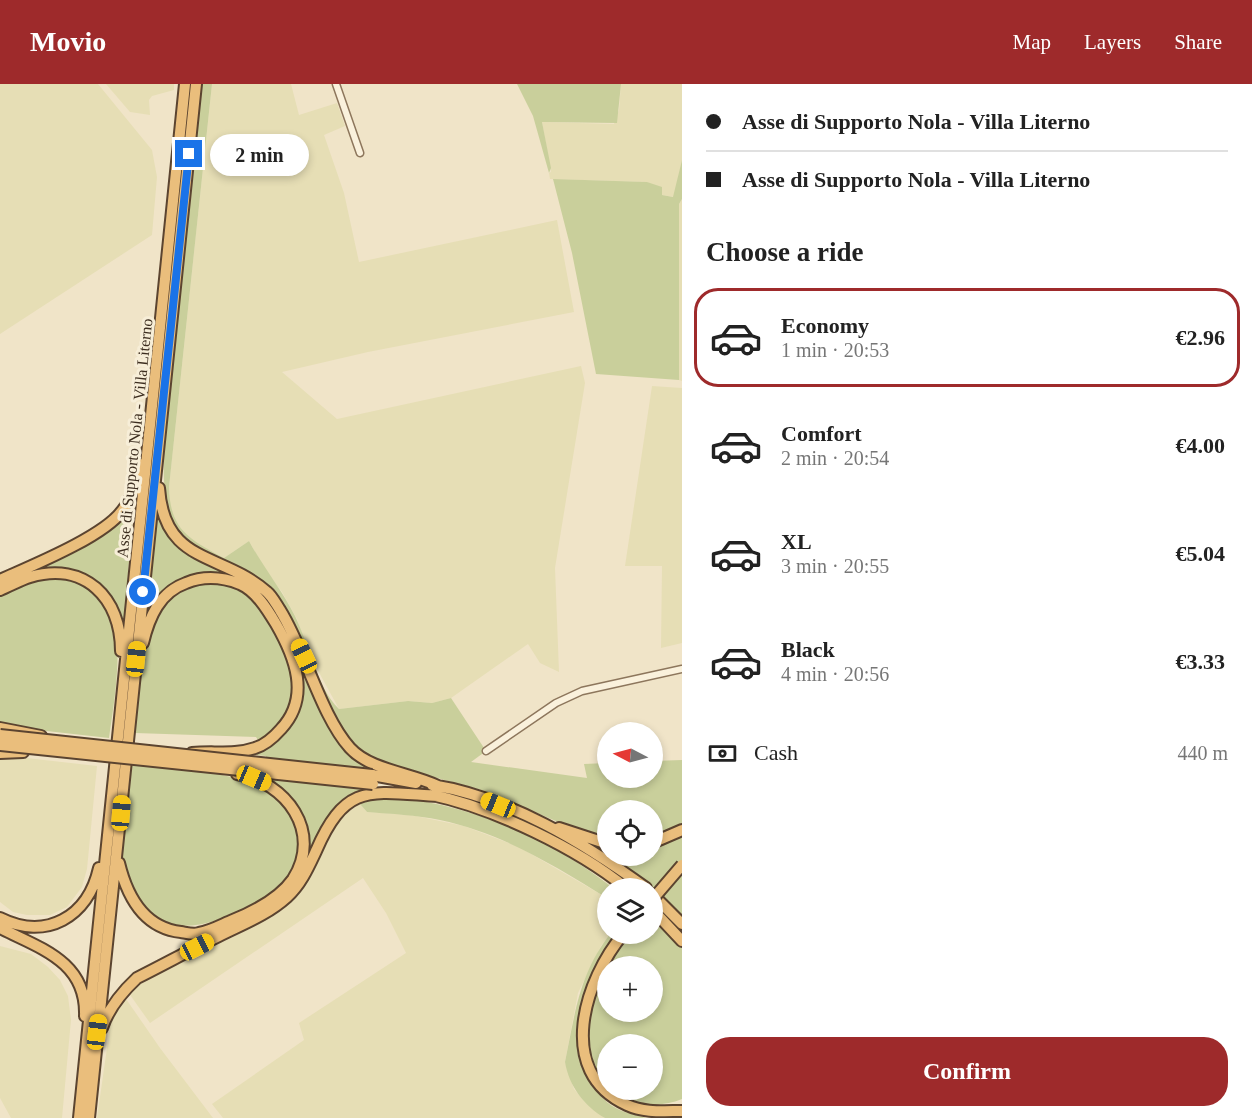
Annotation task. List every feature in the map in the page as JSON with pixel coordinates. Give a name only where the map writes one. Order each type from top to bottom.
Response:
[{"type":"highway","name":"Asse di Supporto Nola - Villa Literno","points":[[79,1118],[185,84]]},
{"type":"highway","name":"Asse di Supporto Nola - Villa Literno","points":[[89,1118],[196,84]]},
{"type":"highway","points":[[0,580],[105,527],[121,513],[133,495],[140,471],[154,399]]},
{"type":"highway","points":[[157,458],[160,507],[172,533],[195,554],[251,580],[268,593],[289,624],[332,719],[372,779]]},
{"type":"highway","points":[[0,590],[29,577],[51,573],[76,577],[95,588],[111,605],[120,628],[122,693]]},
{"type":"highway","points":[[134,681],[150,618],[165,595],[192,580],[214,578],[241,585],[257,597],[281,633],[296,669],[297,698],[289,721],[276,735],[255,748],[227,753],[183,753]]},
{"type":"highway","points":[[0,728],[58,741]]},
{"type":"highway","points":[[0,735],[183,753],[476,796],[597,840]]},
{"type":"highway","points":[[0,745],[214,767],[372,779],[416,776],[438,791],[548,838],[614,878]]},
{"type":"highway","points":[[0,753],[49,750]]},
{"type":"highway","points":[[94,1054],[106,1017],[121,993],[137,978],[238,922],[282,891],[293,879],[302,852],[302,836],[299,821],[289,800],[278,790],[254,778],[214,767]]},
{"type":"highway","points":[[117,857],[124,884],[149,921],[171,931],[198,934],[238,922],[274,907],[298,886],[334,816],[372,779]]},
{"type":"highway","points":[[520,814],[607,859],[633,878]]},
{"type":"highway","points":[[0,918],[19,927],[44,926],[67,919],[90,896],[109,826]]},
{"type":"highway","points":[[663,838],[682,830]]},
{"type":"highway","points":[[663,888],[682,866]]},
{"type":"highway","points":[[663,905],[682,924]]},
{"type":"highway","points":[[663,921],[682,941]]},
{"type":"highway","points":[[0,928],[63,961],[78,983],[85,1011],[82,1088]]},
{"type":"highway","points":[[617,944],[590,989],[582,1030],[588,1062],[600,1085],[613,1096],[639,1109],[682,1111]]},
{"type":"highway","points":[[656,1111],[682,1103]]},
{"type":"street","points":[[336,84],[360,153]]},
{"type":"street","points":[[486,751],[556,703],[582,691],[682,669]]},
{"type":"shaded area","points":[[0,84],[98,84],[152,150],[157,177],[152,235],[0,334]]},
{"type":"shaded area","points":[[106,84],[174,84],[174,90],[152,96],[149,100],[150,115],[130,112]]},
{"type":"shaded area","points":[[212,84],[291,84],[299,115],[337,103],[345,126],[324,135],[344,193],[359,262],[557,220],[574,312],[368,352],[282,372],[337,419],[581,366],[585,383],[555,568],[559,672],[540,663],[528,644],[451,698],[432,703],[408,701],[339,709],[310,656],[297,619],[249,541],[224,558],[190,540],[175,522],[170,508],[169,487]]},
{"type":"shaded area","points":[[621,84],[682,84],[682,160],[674,197],[662,195],[647,182],[550,179],[549,173],[551,172],[542,122],[614,124],[619,110]]},
{"type":"shaded area","points":[[682,199],[682,381],[679,380],[679,204]]},
{"type":"shaded area","points":[[652,386],[682,388],[682,643],[661,648],[662,566],[625,566]]},
{"type":"shaded area","points":[[0,755],[97,766],[87,869],[82,887],[67,907],[50,915],[27,915],[13,912],[0,902]]},
{"type":"shaded area","points":[[360,804],[367,812],[411,815],[464,826],[519,847],[597,892],[597,944],[603,944],[578,993],[565,1062],[574,1089],[584,1101],[605,1118],[223,1118],[212,1104],[304,1040],[299,1023],[406,953],[386,913],[363,878],[150,1023],[128,992],[163,970],[246,930],[287,905],[302,890],[332,830],[345,814]]},
{"type":"shaded area","points":[[0,946],[31,954],[60,980],[68,996],[71,1020],[62,1118],[11,1118],[0,1098]]},
{"type":"shaded area","points":[[124,996],[213,1118],[97,1118],[111,1020]]},
{"type":"green space","points":[[201,84],[212,84],[169,487],[173,514],[178,523],[191,539],[224,558],[249,541],[290,606],[319,678],[331,700],[339,709],[408,701],[432,703],[451,698],[486,751],[471,762],[587,778],[584,764],[597,763],[597,788],[663,788],[663,761],[682,760],[682,825],[663,834],[663,800],[597,800],[596,838],[485,791],[393,766],[369,756],[364,763],[369,766],[367,788],[348,799],[334,812],[325,824],[306,865],[285,893],[280,887],[260,901],[237,912],[213,921],[189,926],[167,924],[148,915],[133,897],[124,869],[123,843],[131,764],[218,774],[262,784],[266,756],[246,754],[263,748],[256,737],[135,733],[143,653],[157,612],[167,600],[193,584],[222,582],[237,587],[256,600],[279,638],[285,634],[270,607],[254,589],[243,582],[219,575],[206,574],[181,580],[166,590],[146,614],[157,509],[165,528],[176,542],[202,560],[248,582],[270,602],[287,632],[294,629],[269,590],[255,579],[190,547],[175,531],[165,513],[163,448]]},
{"type":"green space","points":[[517,84],[621,84],[617,123],[542,122],[551,168],[549,173],[533,116]]},
{"type":"green space","points":[[682,160],[682,199],[679,204],[679,380],[596,374],[572,253],[553,179],[647,182],[662,187],[662,195],[673,197]]},
{"type":"green space","points":[[134,500],[124,622],[86,577],[23,576],[96,537]]},
{"type":"green space","points":[[65,578],[84,586],[102,598],[110,609],[114,622],[118,654],[109,738],[2,726],[0,722],[0,595],[33,579]]},
{"type":"green space","points":[[373,796],[405,799],[469,812],[500,823],[530,836],[587,869],[599,878],[597,878],[597,892],[527,852],[485,833],[440,820],[367,812],[360,804]]},
{"type":"green space","points":[[682,833],[682,916],[663,898],[663,878],[638,878],[621,866],[663,866],[663,841]]},
{"type":"green space","points":[[663,929],[682,948],[682,1099],[664,1104],[647,1104],[633,1100],[663,1100],[663,1034],[597,1034],[597,1070],[594,1066],[588,1046],[587,1026],[590,1006],[597,988],[597,1022],[663,1022],[663,956],[614,956],[623,944],[663,944]]},
{"type":"green space","points":[[603,944],[615,944],[607,956],[597,956],[597,971],[581,1006],[578,1036],[583,1066],[597,1091],[597,1100],[605,1100],[621,1111],[646,1118],[605,1118],[590,1108],[579,1095],[567,1071],[565,1062],[580,994],[600,948]]},
{"type":"route","points":[[143,592],[189,154]]}]
